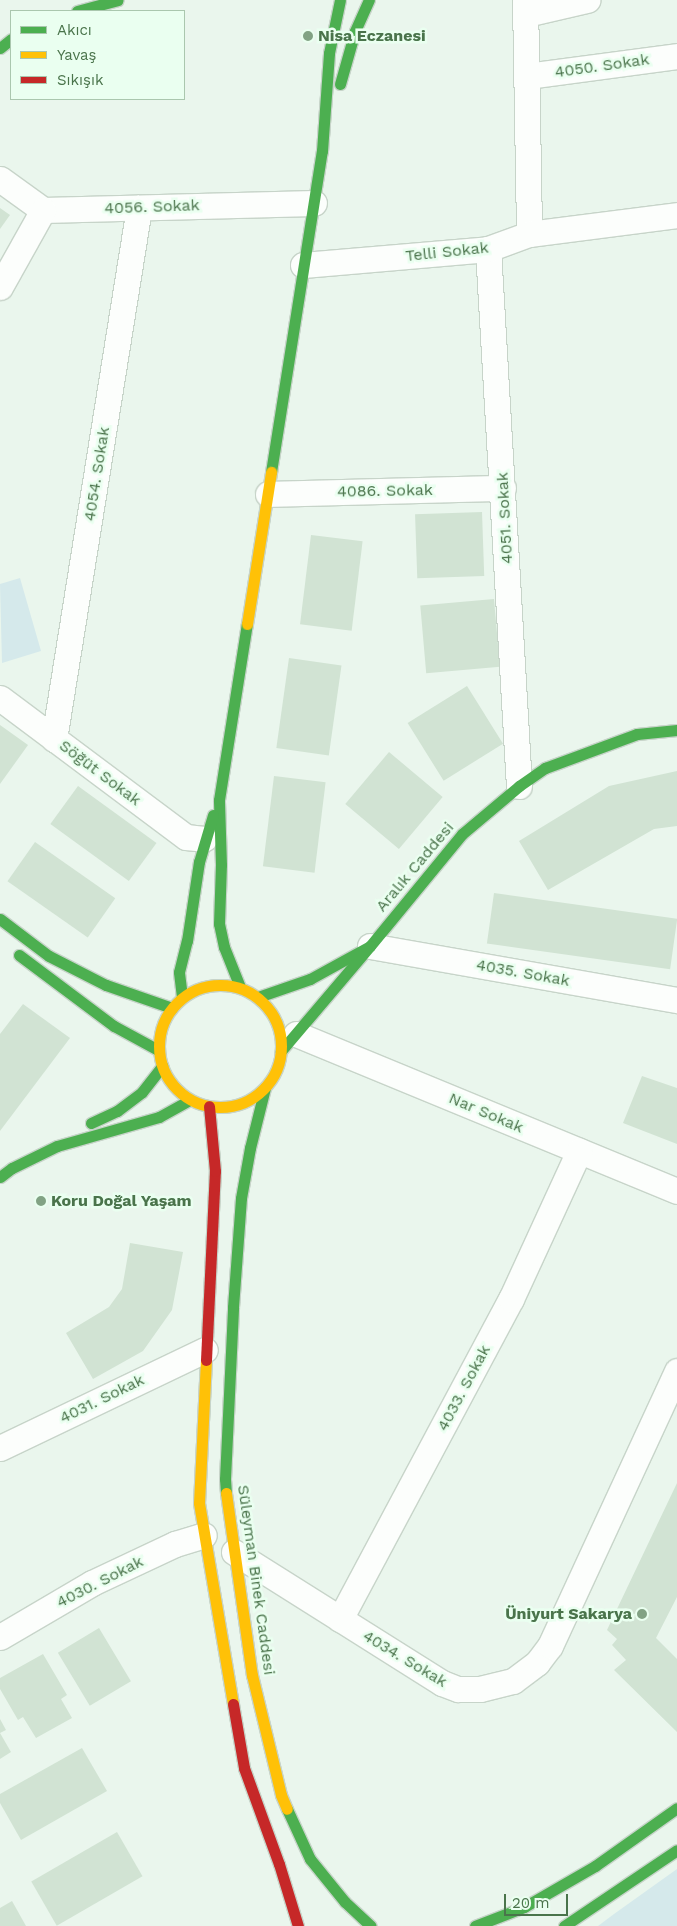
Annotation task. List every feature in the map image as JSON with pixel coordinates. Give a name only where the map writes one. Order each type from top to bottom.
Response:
[{"type":"street","points":[[81,10],[118,0]]},
{"type":"street","points":[[240,987],[224,947],[219,924],[221,865],[219,800],[322,150],[329,52],[340,0]]},
{"type":"street","points":[[322,150],[355,31],[370,0]]},
{"type":"street","points":[[529,234],[526,7],[587,0]]},
{"type":"street","points":[[325,17],[329,52]]},
{"type":"street","name":"4050. Sokak","points":[[527,76],[677,56]]},
{"type":"street","points":[[0,179],[43,210],[0,287]]},
{"type":"street","name":"4056. Sokak","points":[[43,210],[314,202]]},
{"type":"street","name":"4054. Sokak","points":[[54,739],[140,208]]},
{"type":"street","name":"Telli Sokak","points":[[303,265],[488,249],[529,234],[677,214]]},
{"type":"street","name":"4051. Sokak","points":[[488,249],[519,786]]},
{"type":"street","name":"4086. Sokak","points":[[268,494],[503,488]]},
{"type":"street","name":"Söğüt Sokak","points":[[0,698],[186,836],[204,839]]},
{"type":"street","name":"Aralık Caddesi","points":[[289,1042],[462,834],[519,786],[544,768],[638,734],[677,730]]},
{"type":"street","points":[[182,997],[179,972],[204,839],[219,800]]},
{"type":"street","points":[[0,919],[49,956],[106,985],[172,1008]]},
{"type":"street","points":[[8,946],[114,1026],[158,1050]]},
{"type":"street","points":[[258,997],[310,979],[370,946]]},
{"type":"street","name":"4035. Sokak","points":[[370,946],[677,1000]]},
{"type":"street","points":[[220,984],[240,987],[258,997],[272,1012],[280,1031],[289,1042],[276,1071],[265,1088],[249,1100],[230,1106],[209,1106],[190,1100],[174,1087],[162,1066],[158,1050],[160,1030],[172,1008],[182,997],[207,986],[220,984]]},
{"type":"street","name":"Nar Sokak","points":[[289,1042],[579,1151],[677,1191]]},
{"type":"street","points":[[57,1146],[78,1128],[117,1111],[136,1097],[162,1066]]},
{"type":"street","name":"Süleyman Binek Caddesi","points":[[265,1088],[250,1148],[242,1198],[233,1307],[225,1480],[234,1552],[252,1675],[281,1795],[310,1859],[345,1902],[371,1926]]},
{"type":"street","points":[[0,1177],[12,1168],[57,1146],[159,1117],[190,1100]]},
{"type":"street","points":[[209,1106],[216,1171],[205,1350],[199,1503],[244,1768],[279,1864],[298,1926]]},
{"type":"street","name":"4033. Sokak","points":[[340,1620],[511,1299],[579,1151]]},
{"type":"street","name":"4031. Sokak","points":[[0,1448],[205,1350]]},
{"type":"street","name":"4034. Sokak","points":[[234,1552],[442,1683],[458,1689],[480,1689],[513,1680],[538,1663],[550,1646],[677,1371]]},
{"type":"street","name":"4030. Sokak","points":[[0,1637],[92,1583],[175,1544],[204,1535]]},
{"type":"street","points":[[475,1926],[524,1907],[595,1866],[677,1808]]},
{"type":"street","points":[[564,1926],[677,1850]]},
{"type":"shaded area","points":[[20,578],[41,651],[2,663],[0,584]]},
{"type":"shaded area","points":[[677,1869],[677,1926],[598,1926],[614,1914]]},
{"type":"building","points":[[0,208],[10,215],[0,229]]},
{"type":"building","points":[[482,512],[484,576],[417,578],[415,514]]},
{"type":"building","points":[[311,535],[363,541],[352,631],[300,624]]},
{"type":"building","points":[[494,599],[500,667],[426,673],[420,605]]},
{"type":"building","points":[[289,658],[341,665],[329,755],[276,748]]},
{"type":"building","points":[[467,686],[503,744],[444,781],[408,723]]},
{"type":"building","points":[[0,725],[28,745],[0,784]]},
{"type":"building","points":[[389,752],[443,797],[399,849],[345,804]]},
{"type":"building","points":[[677,771],[677,826],[654,829],[548,890],[519,841],[609,786]]},
{"type":"building","points":[[274,776],[326,782],[315,873],[263,866]]},
{"type":"building","points":[[78,786],[156,843],[129,881],[50,824]]},
{"type":"building","points":[[35,842],[115,898],[88,938],[7,881]]},
{"type":"building","points":[[494,893],[677,919],[670,969],[487,944]]},
{"type":"building","points":[[23,1004],[70,1038],[0,1131],[0,1034]]},
{"type":"building","points":[[642,1076],[677,1088],[677,1144],[623,1123]]},
{"type":"building","points":[[130,1243],[183,1252],[172,1310],[143,1351],[93,1379],[66,1333],[109,1307],[122,1289]]},
{"type":"building","name":"Üniyurt Sakarya","points":[[677,1483],[677,1597],[656,1638],[677,1659],[677,1732],[614,1670],[626,1660],[612,1645],[617,1639],[607,1630]]},
{"type":"building","points":[[99,1628],[131,1681],[90,1706],[58,1653]]},
{"type":"building","points":[[43,1654],[67,1695],[61,1699],[72,1718],[36,1738],[23,1717],[18,1720],[0,1689],[0,1678]]},
{"type":"building","points":[[0,1719],[6,1730],[0,1733]]},
{"type":"building","points":[[0,1733],[11,1752],[0,1759]]},
{"type":"building","points":[[82,1748],[107,1791],[21,1840],[0,1803],[0,1794]]},
{"type":"building","points":[[117,1832],[142,1876],[57,1926],[31,1882]]},
{"type":"building","points":[[12,1901],[26,1926],[0,1926],[0,1908]]},
{"type":"traffic: fast","points":[[81,10],[118,0]]},
{"type":"traffic: fast","points":[[271,472],[322,151],[329,53],[340,0]]},
{"type":"traffic: fast","points":[[340,84],[355,31],[369,0]]},
{"type":"traffic: fast","points":[[0,48],[10,40]]},
{"type":"traffic: fast","points":[[240,987],[224,947],[219,924],[221,865],[219,800],[247,624]]},
{"type":"traffic: fast","points":[[370,946],[462,834],[519,786],[545,768],[637,734],[677,730]]},
{"type":"traffic: fast","points":[[182,997],[179,972],[187,941],[199,862],[213,815]]},
{"type":"traffic: fast","points":[[0,919],[49,956],[106,985],[172,1008]]},
{"type":"traffic: fast","points":[[258,997],[310,979],[370,946],[281,1051]]},
{"type":"traffic: fast","points":[[19,955],[114,1026],[158,1050]]},
{"type":"traffic: fast","points":[[91,1123],[117,1111],[142,1092],[162,1066]]},
{"type":"traffic: fast","points":[[226,1493],[225,1479],[233,1307],[241,1198],[250,1148],[265,1088]]},
{"type":"traffic: fast","points":[[0,1177],[12,1168],[57,1146],[159,1117],[190,1100]]},
{"type":"traffic: fast","points":[[475,1926],[524,1907],[595,1866],[677,1808]]},
{"type":"traffic: fast","points":[[287,1809],[310,1859],[345,1902],[371,1926]]},
{"type":"traffic: fast","points":[[564,1926],[677,1850]]},
{"type":"traffic: slow","points":[[247,624],[271,472]]},
{"type":"traffic: slow","points":[[220,985],[243,989],[263,1003],[277,1023],[281,1046],[277,1069],[263,1089],[243,1103],[220,1107],[197,1103],[177,1089],[163,1069],[159,1046],[163,1023],[177,1003],[197,989],[220,985]]},
{"type":"traffic: slow","points":[[206,1360],[199,1503],[233,1704]]},
{"type":"traffic: slow","points":[[226,1493],[252,1675],[281,1795],[287,1809]]},
{"type":"traffic: jam","points":[[206,1360],[215,1171],[209,1106]]},
{"type":"traffic: jam","points":[[233,1704],[244,1768],[279,1864],[298,1926]]},
{"type":"place","name":"Nisa Eczanesi","points":[[308,36]]},
{"type":"place","name":"Koru Doğal Yaşam","points":[[41,1201]]},
{"type":"place","name":"Üniyurt Sakarya","points":[[642,1614]]}]
